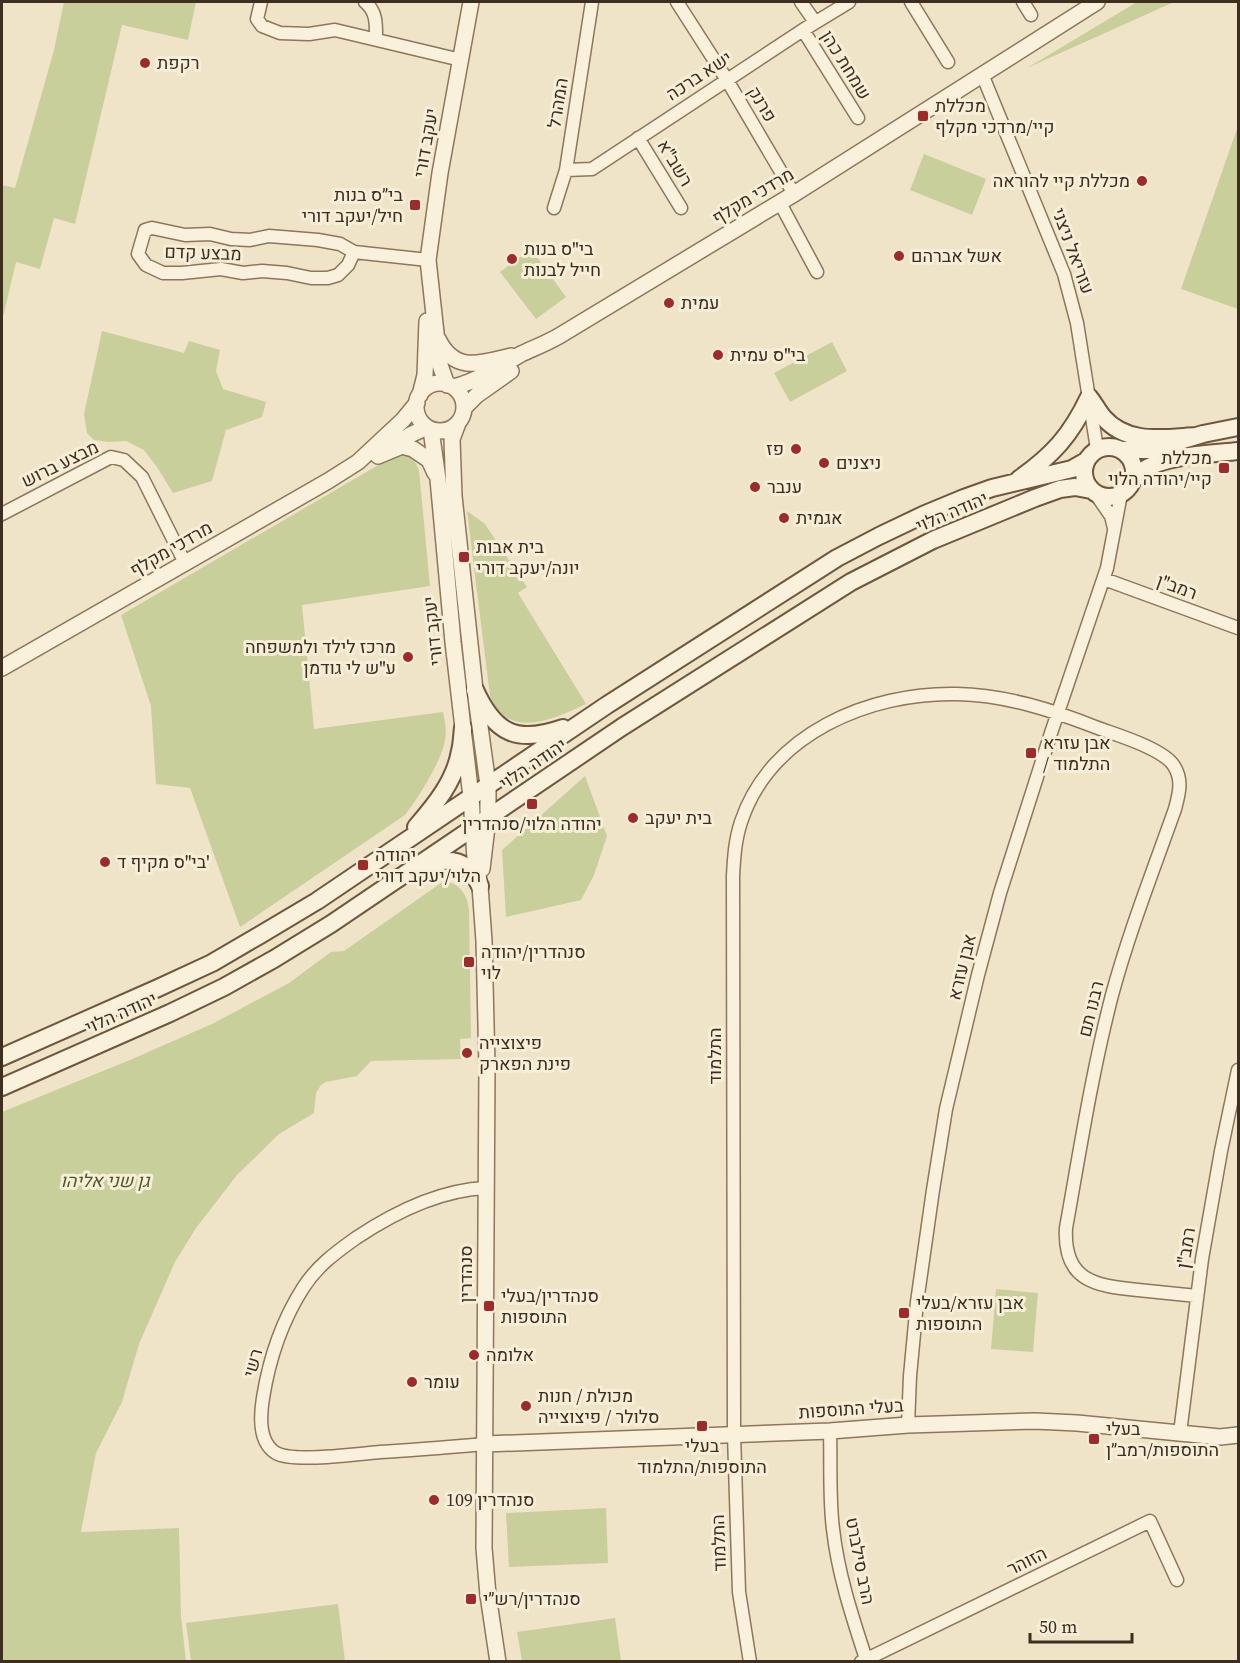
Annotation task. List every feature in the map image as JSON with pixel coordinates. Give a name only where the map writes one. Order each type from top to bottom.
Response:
[{"type":"main road","points":[[1089,397],[1102,416],[1121,432],[1152,439],[1196,436]]},
{"type":"main road","points":[[1011,484],[1038,465],[1061,444],[1079,419],[1089,397]]},
{"type":"main road","points":[[1122,450],[1132,461],[1134,475],[1128,489],[1121,494],[1108,497],[1093,491],[1084,476],[1084,468],[1092,455],[1106,447],[1122,450],[1149,450],[1196,436],[1239,427]]},
{"type":"main road","points":[[1132,481],[1142,472],[1159,463],[1182,457],[1239,451]]},
{"type":"main road","name":"יהודה הלוי","points":[[2,1057],[212,963],[316,901],[581,723],[837,558],[922,515],[992,488],[1072,469],[1092,455]]},
{"type":"main road","name":"יהודה הלוי","points":[[2,1087],[224,987],[274,959],[331,924],[622,728],[851,582],[891,560],[933,540],[1060,489],[1075,487],[1093,491]]},
{"type":"main road","points":[[476,690],[491,718],[500,726],[518,734],[539,735],[581,723]]},
{"type":"main road","points":[[401,844],[428,814],[450,782],[460,752],[463,728]]},
{"type":"main road","points":[[415,867],[443,860],[456,861],[470,870],[480,886]]},
{"type":"street","points":[[261,2],[257,19],[262,26],[280,33],[309,34],[335,30],[461,60]]},
{"type":"street","points":[[365,2],[371,7],[376,18],[376,39]]},
{"type":"street","name":"יעקב דורי","points":[[418,399],[425,375],[430,292],[428,260],[440,173],[471,2]]},
{"type":"street","name":"המהרל","points":[[554,208],[566,170],[592,2]]},
{"type":"street","name":"פרנק","points":[[677,2],[727,80],[794,194]]},
{"type":"street","points":[[801,2],[815,22]]},
{"type":"street","name":"ישא ברכה","points":[[566,170],[592,169],[849,2]]},
{"type":"street","points":[[911,2],[948,62]]},
{"type":"street","points":[[1023,2],[1031,15]]},
{"type":"street","name":"מרדכי מקלף","points":[[464,408],[477,395],[541,346],[780,203],[1097,2]]},
{"type":"street","name":"שמחת כהן","points":[[803,30],[858,118]]},
{"type":"street","name":"עזריאל ניצני","points":[[982,74],[1064,274],[1077,323],[1089,397],[1092,455]]},
{"type":"street","name":"רשב\"א","points":[[638,138],[681,208]]},
{"type":"street","points":[[780,203],[817,272]]},
{"type":"street","name":"מבצע קדם","points":[[354,252],[348,265],[338,276],[319,278],[262,271],[243,273],[221,269],[163,273],[146,266],[138,254],[145,230],[152,228],[185,235],[210,234],[231,239],[250,240],[269,236],[318,240],[339,244],[354,252],[428,260]]},
{"type":"street","name":"יעקב דורי","points":[[430,292],[440,365],[451,386]]},
{"type":"street","points":[[434,310],[439,340],[445,352],[461,362],[478,363],[524,353]]},
{"type":"street","name":"מרדכי מקלף","points":[[451,386],[472,382],[541,346]]},
{"type":"street","points":[[439,383],[451,386],[460,393],[464,413],[458,423],[446,431],[429,428],[418,417],[418,399],[431,385],[439,383]]},
{"type":"street","name":"מרדכי מקלף","points":[[2,668],[328,482],[358,462],[403,420],[418,399]]},
{"type":"street","name":"יעקב דורי","points":[[458,423],[452,439],[454,496],[488,785],[488,818]]},
{"type":"street","name":"יעקב דורי","points":[[429,428],[438,478],[453,642],[471,797],[472,828]]},
{"type":"street","name":"מרדכי מקלף","points":[[358,462],[378,456],[410,435],[429,428]]},
{"type":"street","points":[[378,456],[402,446],[413,449],[429,460],[438,478]]},
{"type":"street","name":"מבצע ברוש","points":[[2,514],[111,458],[124,460],[142,477],[185,563]]},
{"type":"street","points":[[1093,491],[1111,516],[1115,532]]},
{"type":"street","name":"אבן עזרא","points":[[908,1425],[917,1302],[946,1108],[1000,893],[1104,579],[1121,494]]},
{"type":"street","name":"רמב\"ן","points":[[1104,579],[1239,628]]},
{"type":"street","name":"התלמוד","points":[[750,1662],[739,1592],[734,1434],[733,876],[734,847],[741,823],[748,804],[778,759],[795,744],[842,716],[869,706],[928,695],[956,694],[1017,700],[1058,713]]},
{"type":"street","name":"רבנו תם","points":[[1058,713],[1152,749],[1173,763],[1179,775],[1180,788],[1112,996],[1096,1064],[1066,1228],[1065,1245],[1069,1259],[1076,1270],[1090,1281],[1116,1288],[1197,1296]]},
{"type":"street","name":"סנהדרין","points":[[480,886],[488,818]]},
{"type":"street","name":"סנהדרין","points":[[472,828],[480,886],[484,941],[488,1067],[484,1548],[498,1662]]},
{"type":"street","name":"רמב\"ן","points":[[1180,1433],[1202,1259],[1221,1151],[1239,1070]]},
{"type":"street","name":"רשי","points":[[484,1444],[344,1455],[285,1456],[267,1446],[262,1433],[261,1412],[266,1376],[290,1311],[304,1286],[333,1254],[377,1224],[409,1207],[461,1190],[486,1188]]},
{"type":"street","name":"בעלי התוספות","points":[[484,1444],[1035,1421],[1220,1437],[1239,1435]]},
{"type":"street","name":"הרב סילברט","points":[[830,1431],[832,1526],[845,1592],[863,1660]]},
{"type":"street","name":"בעלי התוספות","points":[[1220,1437],[1239,1445]]},
{"type":"street","name":"הזוהר","points":[[863,1660],[1150,1521],[1177,1580]]},
{"type":"green space","points":[[64,2],[196,2],[188,40],[122,25],[75,224],[54,218],[40,269],[16,262],[2,321],[2,185],[15,188],[54,50]]},
{"type":"green space","points":[[1137,2],[1174,2],[1027,68]]},
{"type":"green space","points":[[1238,126],[1238,309],[1181,289]]},
{"type":"green space","points":[[924,154],[986,179],[972,215],[910,190]]},
{"type":"green space","points":[[531,249],[566,297],[536,319],[500,272]]},
{"type":"green space","points":[[102,331],[184,353],[189,341],[220,350],[216,371],[223,389],[266,402],[262,417],[226,430],[212,481],[173,493],[144,450],[126,441],[94,440],[87,433],[84,414]]},
{"type":"green space","points":[[832,342],[847,371],[790,402],[774,373]]},
{"type":"green space","points":[[399,453],[412,459],[419,470],[430,586],[302,605],[314,729],[443,712],[446,733],[443,748],[429,779],[405,815],[240,927],[190,788],[156,784],[151,706],[121,615]]},
{"type":"green space","points":[[467,511],[485,524],[527,587],[518,593],[586,704],[546,720],[533,722],[520,722],[508,718],[498,710],[490,696]]},
{"type":"green space","points":[[585,776],[607,836],[594,875],[581,900],[506,917],[502,850]]},
{"type":"green space","name":"גן שני אליהו","points":[[441,883],[456,885],[462,891],[469,909],[471,1038],[460,1039],[461,1059],[371,1061],[357,1076],[326,1082],[316,1093],[314,1113],[279,1134],[237,1175],[196,1228],[175,1262],[139,1344],[122,1402],[96,1453],[81,1532],[179,1528],[181,1616],[186,1661],[2,1661],[2,1112],[214,1023],[289,983],[331,952],[344,951]]},
{"type":"green space","points":[[996,1289],[1038,1293],[1033,1352],[991,1349]]},
{"type":"green space","points":[[606,1508],[608,1563],[509,1567],[506,1513]]},
{"type":"green space","points":[[338,1604],[345,1661],[191,1661],[186,1623]]},
{"type":"green space","points":[[615,1618],[621,1661],[522,1661],[517,1632]]},
{"type":"place","name":"רקפת","points":[[145,63]]},
{"type":"place","name":"מכללת קיי/מרדכי מקלף","points":[[923,116]]},
{"type":"place","name":"מכללת קיי להוראה","points":[[1142,181]]},
{"type":"place","name":"בי״ס בנות חיל/יעקב דורי","points":[[415,205]]},
{"type":"place","name":"אשל אברהם","points":[[899,256]]},
{"type":"place","name":"בי\"ס בנות חייל לבנות","points":[[512,259]]},
{"type":"place","name":"עמית","points":[[669,303]]},
{"type":"place","name":"בי\"ס עמית","points":[[718,355]]},
{"type":"place","name":"פז","points":[[796,449]]},
{"type":"place","name":"ניצנים","points":[[824,463]]},
{"type":"place","name":"מכללת קיי/יהודה הלוי","points":[[1224,468]]},
{"type":"place","name":"ענבר","points":[[755,487]]},
{"type":"place","name":"אגמית","points":[[784,518]]},
{"type":"place","name":"בית אבות יונה/יעקב דורי","points":[[464,557]]},
{"type":"place","name":"מרכז לילד ולמשפחה ע\"ש לי גודמן","points":[[408,657]]},
{"type":"place","name":"אבן עזרא / התלמוד","points":[[1031,753]]},
{"type":"place","name":"יהודה הלוי/סנהדרין","points":[[532,804]]},
{"type":"place","name":"בית יעקב","points":[[633,818]]},
{"type":"place","name":"בי\"ס מקיף ד'","points":[[105,862]]},
{"type":"place","name":"יהודה הלוי/יעקב דורי","points":[[363,865]]},
{"type":"place","name":"סנהדרין/יהודה לוי","points":[[469,962]]},
{"type":"place","name":"פיצוצייה פינת הפארק","points":[[467,1053]]},
{"type":"place","name":"סנהדרין/בעלי התוספות","points":[[489,1306]]},
{"type":"place","name":"אבן עזרא/בעלי התוספות","points":[[904,1313]]},
{"type":"place","name":"אלומה","points":[[474,1355]]},
{"type":"place","name":"עומר","points":[[412,1382]]},
{"type":"place","name":"מכולת / חנות סלולר / פיצוצייה","points":[[526,1406]]},
{"type":"place","name":"בעלי התוספות/התלמוד","points":[[702,1426]]},
{"type":"place","name":"בעלי התוספות/רמב״ן","points":[[1094,1439]]},
{"type":"place","name":"סנהדרין 109","points":[[434,1500]]},
{"type":"place","name":"סנהדרין/רש״י","points":[[471,1599]]}]
